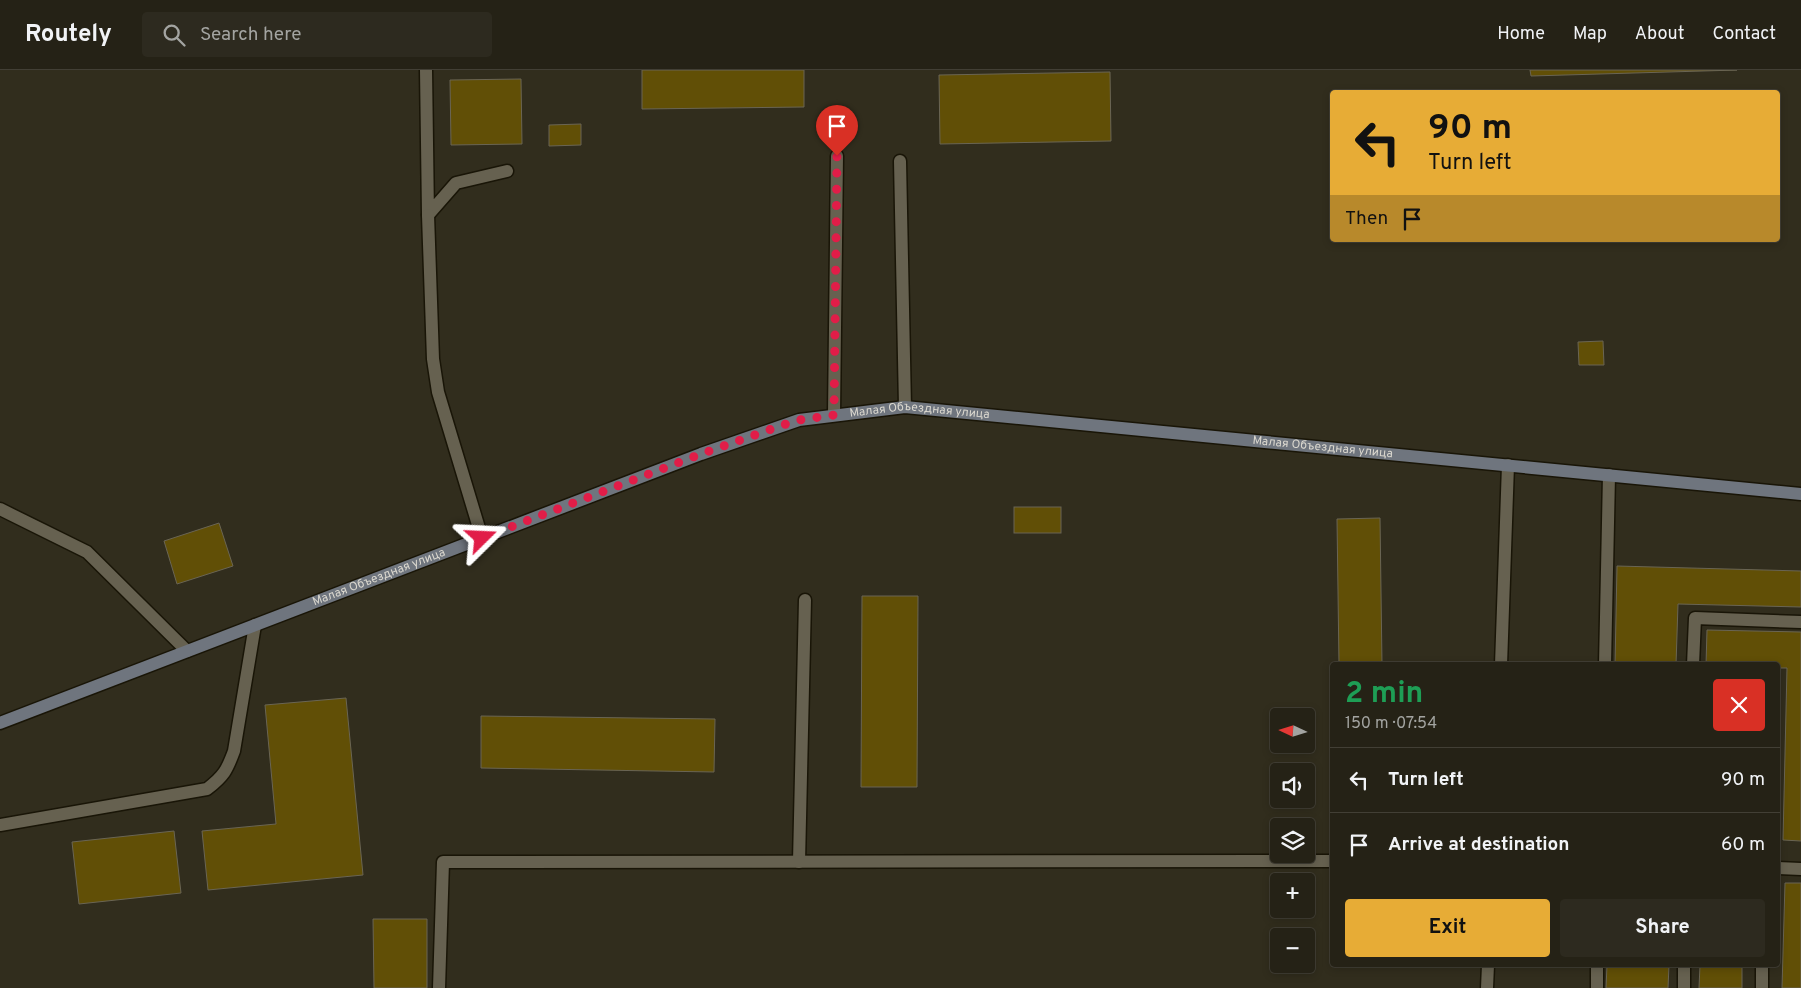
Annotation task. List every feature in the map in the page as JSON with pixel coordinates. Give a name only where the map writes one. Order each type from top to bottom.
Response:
[{"type":"street","name":"Малая Объездная улица","points":[[0,722],[710,451],[799,420],[834,415],[905,407],[1801,494]]},
{"type":"lane","points":[[426,70],[426,195],[434,359],[438,392],[482,538]]},
{"type":"lane","points":[[834,415],[837,156]]},
{"type":"lane","points":[[900,161],[905,407]]},
{"type":"lane","points":[[428,215],[456,183],[507,171]]},
{"type":"lane","points":[[1500,662],[1508,465]]},
{"type":"lane","points":[[1605,662],[1609,475]]},
{"type":"lane","points":[[0,509],[87,552],[187,651]]},
{"type":"lane","points":[[799,862],[805,600]]},
{"type":"lane","points":[[1693,662],[1694,618],[1801,622]]},
{"type":"lane","points":[[0,825],[207,789],[222,778],[229,766],[234,751],[255,625]]},
{"type":"lane","points":[[439,988],[442,862],[1330,861]]},
{"type":"lane","points":[[1780,868],[1801,869]]},
{"type":"lane","points":[[1487,988],[1488,967]]},
{"type":"lane","points":[[1597,967],[1597,988]]},
{"type":"lane","points":[[1684,967],[1684,988]]},
{"type":"lane","points":[[1762,967],[1762,988]]},
{"type":"building","points":[[642,70],[804,70],[804,107],[642,109]]},
{"type":"building","points":[[1530,70],[1737,70],[1531,76]]},
{"type":"building","points":[[1110,72],[1111,141],[940,144],[939,75]]},
{"type":"building","points":[[521,79],[522,144],[451,145],[450,80]]},
{"type":"building","points":[[581,124],[581,145],[549,146],[549,125]]},
{"type":"building","points":[[1603,341],[1604,365],[1579,365],[1578,342]]},
{"type":"building","points":[[1014,507],[1061,507],[1061,533],[1014,533]]},
{"type":"building","points":[[1380,518],[1382,662],[1339,662],[1337,519]]},
{"type":"building","points":[[219,523],[233,566],[177,584],[164,541]]},
{"type":"building","points":[[1617,566],[1801,571],[1801,607],[1678,604],[1676,662],[1615,662]]},
{"type":"building","points":[[862,596],[918,596],[917,787],[861,787]]},
{"type":"building","points":[[1707,630],[1801,632],[1801,841],[1783,840],[1787,668],[1780,668],[1780,662],[1706,662]]},
{"type":"building","points":[[346,698],[363,875],[208,890],[202,831],[276,824],[265,705]]},
{"type":"building","points":[[481,716],[715,719],[714,772],[481,768]]},
{"type":"building","points":[[174,831],[181,893],[79,904],[72,842]]},
{"type":"building","points":[[1785,883],[1801,883],[1801,988],[1782,988]]},
{"type":"building","points":[[373,919],[427,919],[427,988],[374,988]]},
{"type":"building","points":[[1607,967],[1669,967],[1668,988],[1606,988]]},
{"type":"building","points":[[1700,967],[1742,967],[1742,988],[1699,988]]},
{"type":"route","points":[[482,538],[701,454],[783,425],[799,420],[834,415],[837,156]]}]
